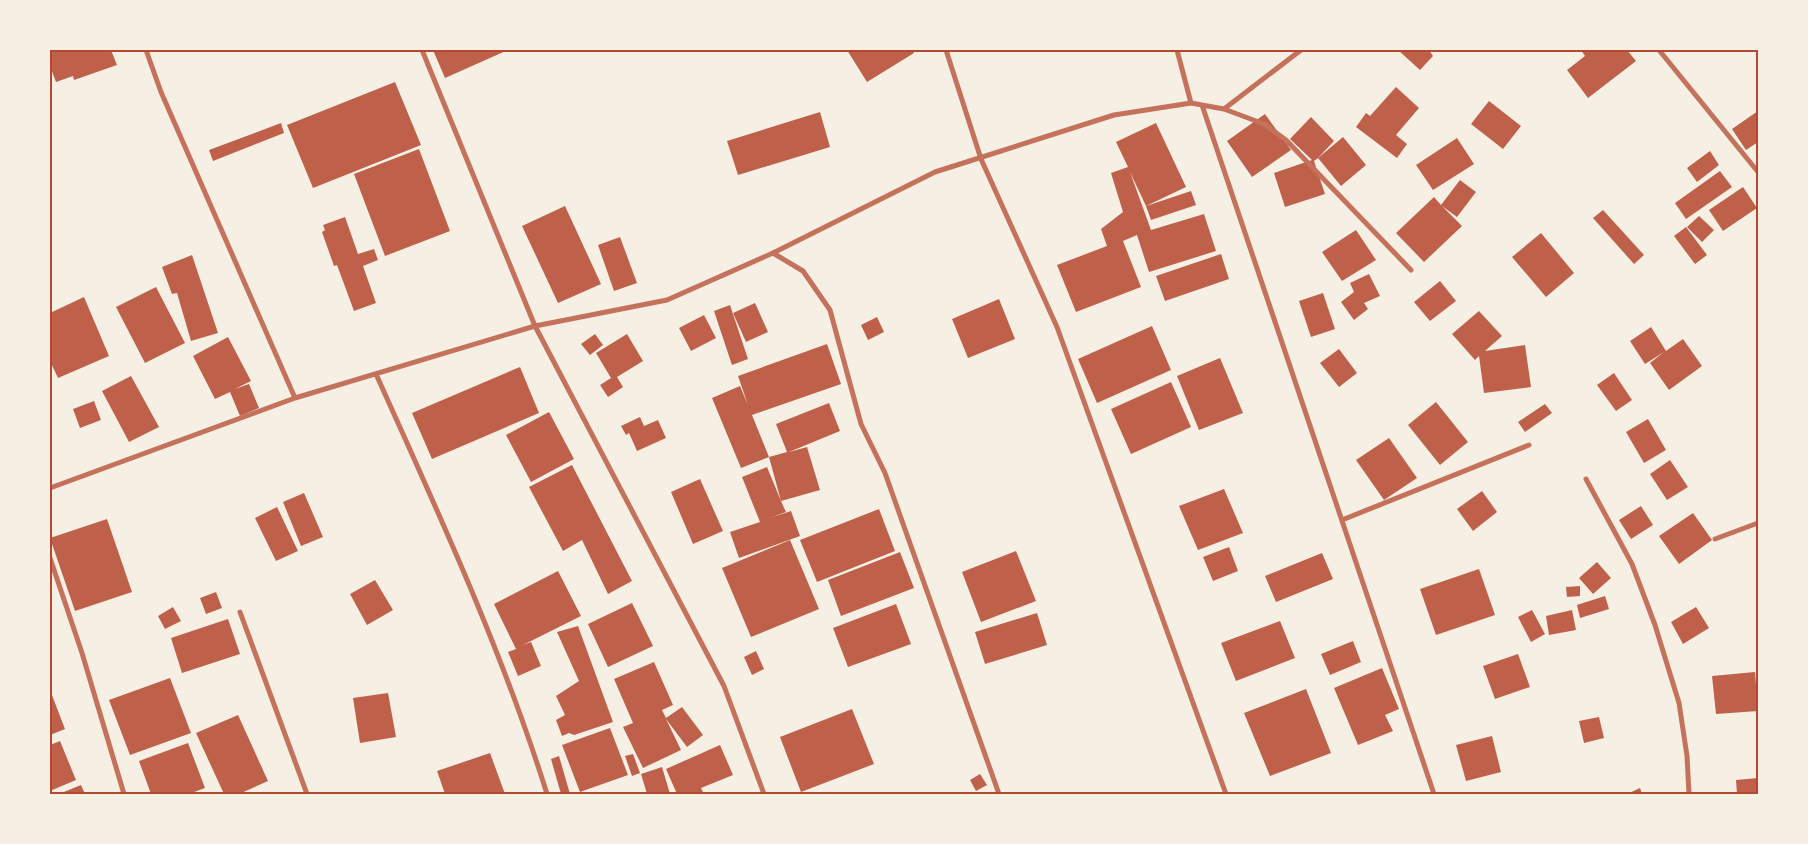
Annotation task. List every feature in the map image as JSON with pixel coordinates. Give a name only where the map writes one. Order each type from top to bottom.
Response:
[{"type":"street","points":[[146,50],[161,92],[295,398]]},
{"type":"street","points":[[422,50],[536,326],[724,686],[764,794]]},
{"type":"street","points":[[946,50],[981,159],[1057,327],[1226,794]]},
{"type":"street","points":[[1177,50],[1191,103]]},
{"type":"street","points":[[1224,109],[1301,50]]},
{"type":"street","points":[[1659,50],[1758,172]]},
{"type":"street","points":[[50,486],[295,398],[536,326],[667,300],[774,253],[935,172],[981,159],[1114,115],[1191,103],[1224,109],[1264,124],[1286,140],[1410,270]]},
{"type":"street","points":[[1202,105],[1434,794]]},
{"type":"street","points":[[774,253],[803,271],[830,310],[861,424],[885,473],[999,794]]},
{"type":"street","points":[[376,374],[452,545],[504,671],[547,794]]},
{"type":"street","points":[[1342,520],[1529,445]]},
{"type":"street","points":[[1586,479],[1632,564],[1654,625],[1679,703],[1688,756],[1689,794]]},
{"type":"street","points":[[1715,539],[1758,522]]},
{"type":"street","points":[[50,558],[82,654],[124,794]]},
{"type":"street","points":[[240,612],[307,794]]},
{"type":"building","points":[[50,50],[111,50],[117,65],[74,80],[73,76],[56,82],[50,66]]},
{"type":"building","points":[[433,50],[508,50],[445,78]]},
{"type":"building","points":[[847,50],[912,50],[914,53],[867,82]]},
{"type":"building","points":[[1398,50],[1429,50],[1433,56],[1420,70]]},
{"type":"building","points":[[1581,50],[1627,50],[1636,61],[1588,98],[1567,70],[1585,56]]},
{"type":"building","points":[[395,82],[421,145],[313,188],[287,125]]},
{"type":"building","points":[[1396,87],[1419,108],[1396,135],[1407,144],[1397,158],[1356,127],[1366,113],[1370,116]]},
{"type":"building","points":[[1489,101],[1521,126],[1503,149],[1471,124]]},
{"type":"building","points":[[1758,111],[1758,142],[1746,150],[1732,129]]},
{"type":"building","points":[[820,112],[830,147],[738,175],[727,141]]},
{"type":"building","points":[[1265,114],[1291,150],[1252,177],[1227,141]]},
{"type":"building","points":[[1311,117],[1334,141],[1314,161],[1325,194],[1285,207],[1274,173],[1312,160],[1290,139]]},
{"type":"building","points":[[281,123],[284,133],[213,161],[209,150]]},
{"type":"building","points":[[1156,123],[1186,187],[1146,206],[1130,172],[1151,230],[1204,214],[1216,251],[1149,272],[1137,235],[1123,241],[1141,287],[1076,312],[1057,265],[1107,246],[1101,229],[1123,212],[1111,173],[1128,167],[1116,142]]},
{"type":"building","points":[[1343,137],[1366,165],[1341,186],[1318,158]]},
{"type":"building","points":[[1457,138],[1474,164],[1433,190],[1416,165]]},
{"type":"building","points":[[419,149],[450,231],[385,256],[354,174]]},
{"type":"building","points":[[1710,151],[1719,165],[1697,182],[1687,168]]},
{"type":"building","points":[[1720,171],[1732,187],[1686,219],[1675,203]]},
{"type":"building","points":[[1460,180],[1476,192],[1457,217],[1442,206],[1462,226],[1424,262],[1396,233],[1434,197],[1441,205]]},
{"type":"building","points":[[1743,187],[1757,208],[1723,231],[1709,210]]},
{"type":"building","points":[[1191,191],[1196,205],[1151,220],[1146,206]]},
{"type":"building","points":[[565,206],[601,284],[558,303],[522,226]]},
{"type":"building","points":[[1603,210],[1644,255],[1634,264],[1593,218]]},
{"type":"building","points":[[1699,216],[1714,230],[1702,242],[1687,227]]},
{"type":"building","points":[[345,217],[358,254],[374,249],[378,260],[363,266],[376,303],[354,311],[337,265],[334,266],[322,232],[325,230],[323,225]]},
{"type":"building","points":[[1686,227],[1707,255],[1695,264],[1674,236]]},
{"type":"building","points":[[1356,230],[1376,260],[1342,281],[1322,252]]},
{"type":"building","points":[[1541,233],[1574,273],[1546,297],[1512,257]]},
{"type":"building","points":[[620,237],[637,283],[614,291],[598,245]]},
{"type":"building","points":[[1221,254],[1229,279],[1165,301],[1156,276]]},
{"type":"building","points":[[192,255],[218,333],[191,341],[177,293],[172,294],[162,267]]},
{"type":"building","points":[[1369,274],[1380,296],[1364,303],[1368,309],[1354,320],[1341,302],[1354,292],[1350,283]]},
{"type":"building","points":[[1440,281],[1456,301],[1430,321],[1414,302]]},
{"type":"building","points":[[156,287],[185,343],[145,363],[116,307]]},
{"type":"building","points":[[1323,293],[1335,329],[1311,337],[1299,301]]},
{"type":"building","points":[[84,297],[109,356],[58,378],[50,361],[50,313]]},
{"type":"building","points":[[999,299],[1015,339],[968,358],[952,319]]},
{"type":"building","points":[[755,303],[768,332],[746,342],[733,313]]},
{"type":"building","points":[[730,305],[748,359],[732,365],[714,311]]},
{"type":"building","points":[[1479,311],[1502,336],[1485,351],[1525,345],[1531,387],[1484,393],[1479,356],[1475,360],[1452,334]]},
{"type":"building","points":[[704,315],[716,338],[691,351],[679,328]]},
{"type":"building","points":[[877,317],[884,332],[868,340],[861,325]]},
{"type":"building","points":[[1152,326],[1171,370],[1097,403],[1078,359]]},
{"type":"building","points":[[1651,327],[1666,351],[1683,339],[1702,366],[1669,390],[1650,363],[1664,352],[1645,364],[1630,341]]},
{"type":"building","points":[[595,334],[603,345],[590,355],[581,344]]},
{"type":"building","points":[[627,334],[643,361],[617,377],[623,387],[608,397],[600,385],[611,378],[596,353]]},
{"type":"building","points":[[228,337],[251,381],[235,389],[249,384],[259,408],[240,416],[230,392],[215,399],[193,356]]},
{"type":"building","points":[[827,344],[841,384],[752,415],[769,457],[741,468],[712,398],[740,386],[748,405],[738,376]]},
{"type":"building","points":[[1339,349],[1357,373],[1339,387],[1320,363]]},
{"type":"building","points":[[1220,358],[1243,413],[1199,430],[1177,376]]},
{"type":"building","points":[[520,367],[539,413],[432,459],[412,413]]},
{"type":"building","points":[[1614,373],[1632,400],[1616,411],[1597,385]]},
{"type":"building","points":[[131,376],[159,427],[129,442],[102,391]]},
{"type":"building","points":[[1171,382],[1191,427],[1131,454],[1111,409]]},
{"type":"building","points":[[94,401],[101,420],[80,428],[73,409]]},
{"type":"building","points":[[1436,402],[1468,442],[1440,465],[1408,425]]},
{"type":"building","points":[[829,403],[840,431],[789,452],[807,447],[820,490],[781,501],[769,457],[787,452],[776,424]]},
{"type":"building","points":[[1545,404],[1552,413],[1525,432],[1518,422]]},
{"type":"building","points":[[549,412],[574,459],[531,482],[506,435]]},
{"type":"building","points":[[640,417],[644,426],[658,420],[666,438],[637,451],[629,433],[626,435],[621,426]]},
{"type":"building","points":[[1648,419],[1666,450],[1644,463],[1626,432]]},
{"type":"building","points":[[1389,438],[1417,478],[1384,500],[1356,460]]},
{"type":"building","points":[[1670,460],[1688,487],[1667,500],[1650,474]]},
{"type":"building","points":[[572,465],[632,581],[608,594],[582,540],[563,551],[529,487]]},
{"type":"building","points":[[767,467],[786,512],[770,518],[791,511],[800,536],[739,558],[730,532],[760,522],[742,477]]},
{"type":"building","points":[[700,479],[723,531],[693,544],[671,492]]},
{"type":"building","points":[[1224,489],[1243,533],[1198,550],[1179,506]]},
{"type":"building","points":[[1482,491],[1497,512],[1473,531],[1457,509]]},
{"type":"building","points":[[304,493],[323,537],[301,546],[283,502]]},
{"type":"building","points":[[1641,506],[1653,525],[1631,539],[1619,520]]},
{"type":"building","points":[[277,507],[298,551],[276,561],[255,518]]},
{"type":"building","points":[[879,509],[895,551],[817,582],[800,540]]},
{"type":"building","points":[[1693,513],[1712,540],[1679,564],[1659,536]]},
{"type":"building","points":[[107,519],[132,592],[75,611],[50,538]]},
{"type":"building","points":[[790,540],[819,609],[751,637],[722,568]]},
{"type":"building","points":[[1229,547],[1238,571],[1213,581],[1203,557]]},
{"type":"building","points":[[1016,551],[1036,601],[981,622],[962,572]]},
{"type":"building","points":[[900,552],[914,588],[841,616],[828,580]]},
{"type":"building","points":[[1322,553],[1333,579],[1276,602],[1265,576]]},
{"type":"building","points":[[1597,562],[1611,578],[1593,594],[1579,578]]},
{"type":"building","points":[[1479,569],[1495,615],[1436,635],[1420,589]]},
{"type":"building","points":[[558,571],[581,616],[523,645],[531,642],[541,666],[518,676],[508,652],[516,649],[494,604]]},
{"type":"building","points":[[375,580],[393,610],[367,625],[350,594]]},
{"type":"building","points":[[1580,586],[1580,596],[1567,597],[1566,587]]},
{"type":"building","points":[[216,592],[222,608],[206,614],[200,598]]},
{"type":"building","points":[[1605,596],[1609,609],[1580,618],[1577,605]]},
{"type":"building","points":[[632,603],[653,646],[608,667],[588,624]]},
{"type":"building","points":[[896,604],[911,644],[848,667],[833,628]]},
{"type":"building","points":[[173,607],[181,621],[165,629],[158,616]]},
{"type":"building","points":[[1696,607],[1709,628],[1683,644],[1671,622]]},
{"type":"building","points":[[1532,610],[1545,634],[1531,642],[1518,617]]},
{"type":"building","points":[[1572,610],[1576,630],[1549,635],[1546,616]]},
{"type":"building","points":[[1037,613],[1047,645],[985,664],[975,632]]},
{"type":"building","points":[[228,619],[240,654],[182,673],[171,638]]},
{"type":"building","points":[[1280,621],[1295,658],[1236,681],[1221,643]]},
{"type":"building","points":[[578,626],[613,722],[574,735],[569,733],[562,736],[556,720],[565,715],[556,696],[579,681],[557,632]]},
{"type":"building","points":[[1353,641],[1361,662],[1330,675],[1321,654]]},
{"type":"building","points":[[756,651],[764,669],[752,675],[744,657]]},
{"type":"building","points":[[1518,654],[1530,687],[1495,699],[1483,666]]},
{"type":"building","points":[[654,662],[673,705],[662,710],[666,718],[682,707],[703,735],[687,747],[666,719],[681,750],[643,768],[623,727],[633,723],[614,679]]},
{"type":"building","points":[[1382,668],[1399,709],[1385,715],[1393,731],[1358,745],[1334,688]]},
{"type":"building","points":[[1755,672],[1758,711],[1716,714],[1712,676]]},
{"type":"building","points":[[170,678],[191,733],[130,755],[109,700]]},
{"type":"building","points":[[1306,689],[1331,753],[1270,776],[1244,713]]},
{"type":"building","points":[[50,690],[65,729],[50,735]]},
{"type":"building","points":[[388,693],[396,737],[360,743],[353,698]]},
{"type":"building","points":[[852,709],[874,764],[801,792],[780,737]]},
{"type":"building","points":[[238,715],[268,781],[239,794],[224,794],[196,733]]},
{"type":"building","points":[[1599,717],[1604,738],[1584,743],[1579,721]]},
{"type":"building","points":[[610,728],[628,775],[580,792],[562,745]]},
{"type":"building","points":[[1492,736],[1501,772],[1466,781],[1456,745]]},
{"type":"building","points":[[60,741],[76,780],[50,791],[50,745]]},
{"type":"building","points":[[188,743],[205,788],[189,794],[151,794],[139,761]]},
{"type":"building","points":[[720,745],[733,775],[701,788],[704,794],[677,794],[666,769]]},
{"type":"building","points":[[490,753],[505,794],[445,794],[437,771]]},
{"type":"building","points":[[633,754],[640,773],[632,776],[625,756]]},
{"type":"building","points":[[559,756],[570,794],[561,794],[551,759]]},
{"type":"building","points":[[662,767],[670,794],[647,794],[641,774]]},
{"type":"building","points":[[980,774],[987,785],[976,791],[970,780]]},
{"type":"building","points":[[1758,778],[1758,794],[1737,794],[1736,780]]},
{"type":"building","points":[[81,785],[85,794],[59,794]]},
{"type":"building","points":[[1640,788],[1642,794],[1627,794]]}]
